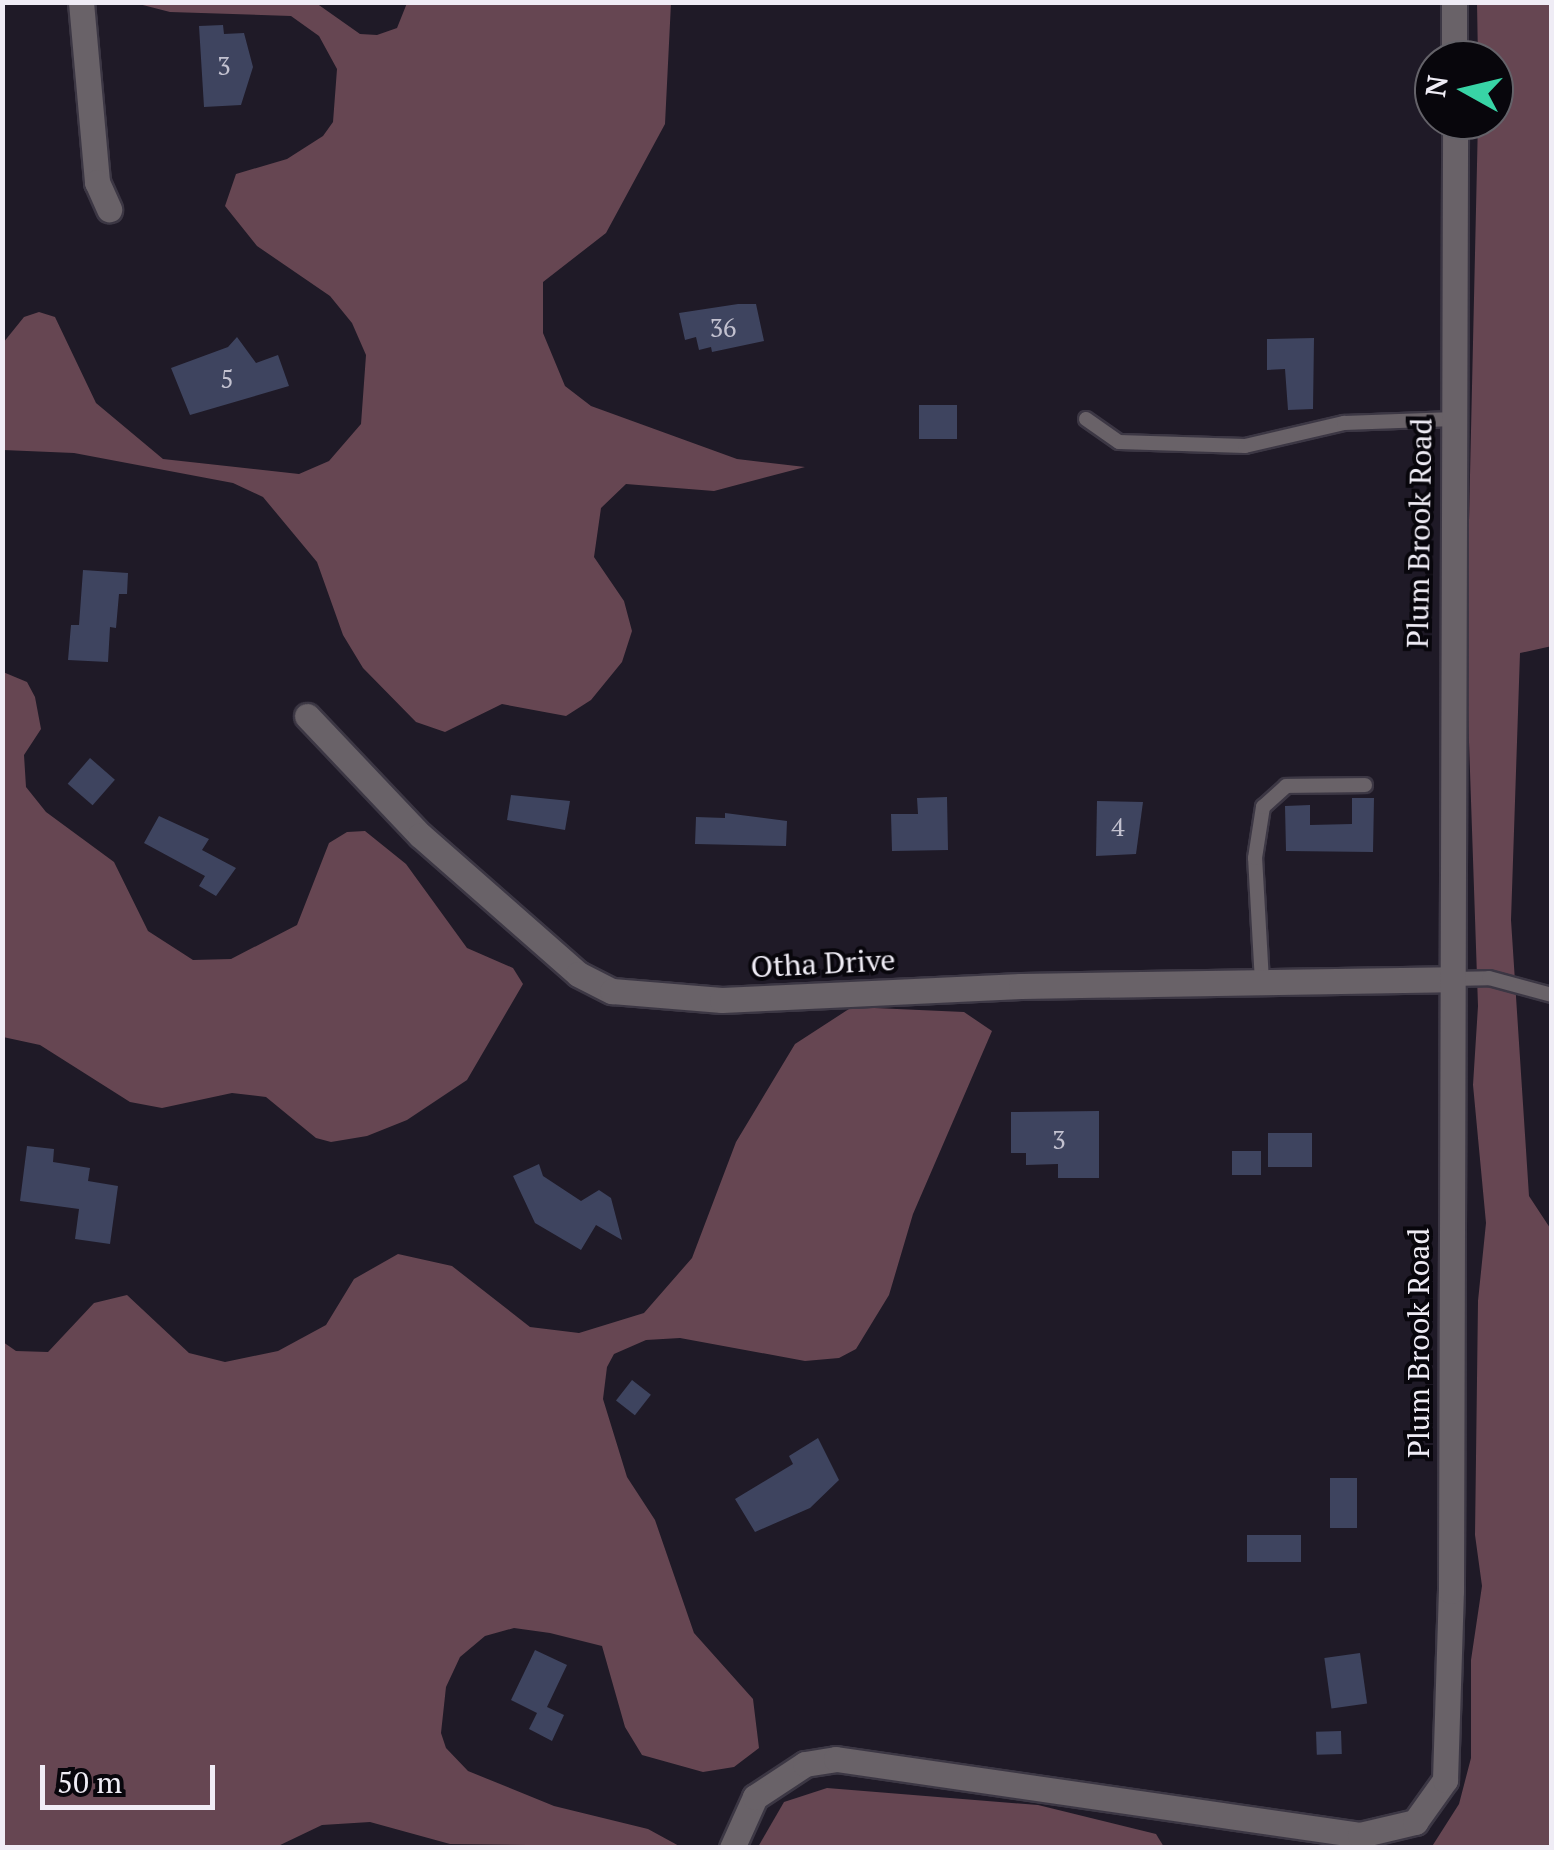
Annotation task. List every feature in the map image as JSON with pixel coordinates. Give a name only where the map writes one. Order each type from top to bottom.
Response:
[{"type":"street","points":[[81,2],[97,182],[110,209]]},
{"type":"street","points":[[1454,2],[1454,40]]},
{"type":"street","name":"Plum Brook Road","points":[[732,1848],[741,1821],[766,1787],[805,1764],[836,1759],[1360,1835],[1414,1822],[1432,1804],[1448,1754],[1452,1591],[1450,979],[1455,140]]},
{"type":"street","name":"Otha Drive","points":[[307,716],[420,835],[578,974],[612,992],[722,1000],[1450,979]]},
{"type":"lane","points":[[1086,419],[1119,442],[1245,446],[1344,423],[1454,419]]},
{"type":"lane","points":[[1262,982],[1255,858],[1263,807],[1286,786],[1364,786]]},
{"type":"lane","points":[[1450,979],[1489,978],[1552,994]]},
{"type":"shaded area","points":[[135,3],[316,3],[360,34],[377,35],[397,28],[407,3],[671,3],[665,124],[606,233],[543,282],[543,333],[565,386],[591,406],[737,459],[805,467],[714,491],[626,484],[601,508],[594,557],[624,601],[632,631],[622,662],[591,700],[566,716],[502,704],[445,732],[416,722],[363,668],[343,635],[317,562],[263,497],[233,483],[74,453],[3,450],[3,343],[24,317],[39,312],[55,317],[96,403],[163,459],[299,474],[329,461],[361,424],[366,355],[352,323],[330,296],[257,246],[225,206],[236,174],[287,159],[323,136],[333,122],[337,69],[319,36],[291,16],[170,12]]},
{"type":"shaded area","points":[[1477,3],[1551,3],[1552,646],[1520,653],[1511,920],[1529,1196],[1552,1231],[1551,1847],[1431,1848],[1459,1804],[1471,1758],[1471,1660],[1482,1586],[1475,1535],[1478,1301],[1486,1223],[1473,1085],[1478,1006],[1466,654],[1478,140],[1514,140],[1514,40],[1478,40]]},
{"type":"shaded area","points":[[3,672],[27,682],[35,697],[41,729],[24,755],[26,787],[46,812],[114,862],[148,931],[193,960],[231,959],[297,925],[329,843],[347,832],[365,831],[406,864],[467,948],[513,968],[523,984],[467,1080],[407,1120],[367,1136],[331,1142],[316,1138],[266,1097],[232,1093],[162,1108],[130,1102],[40,1045],[3,1037]]},
{"type":"shaded area","points":[[852,1007],[964,1012],[992,1031],[913,1214],[889,1295],[856,1349],[839,1358],[805,1361],[680,1338],[646,1340],[614,1354],[607,1367],[603,1399],[627,1477],[655,1520],[694,1633],[753,1699],[759,1748],[734,1767],[703,1772],[642,1755],[625,1727],[602,1646],[550,1633],[514,1628],[485,1636],[460,1657],[446,1687],[441,1733],[446,1748],[468,1771],[554,1806],[648,1829],[681,1847],[450,1844],[370,1822],[322,1825],[276,1847],[3,1847],[3,1342],[16,1351],[48,1352],[94,1303],[127,1295],[189,1353],[225,1362],[278,1351],[326,1325],[354,1279],[398,1254],[452,1266],[530,1327],[579,1333],[644,1313],[692,1258],[736,1142],[795,1044]]},
{"type":"shaded area","points":[[827,1788],[1038,1805],[1156,1834],[1164,1847],[758,1847],[784,1802]]},
{"type":"building","points":[[223,25],[224,34],[244,33],[253,67],[241,105],[204,107],[199,26]]},
{"type":"building","points":[[756,304],[764,341],[712,352],[711,347],[699,350],[696,337],[685,340],[679,313]]},
{"type":"building","points":[[237,337],[256,363],[278,355],[289,386],[190,415],[171,368],[228,347]]},
{"type":"building","points":[[1314,338],[1313,409],[1288,410],[1285,369],[1267,370],[1267,339]]},
{"type":"building","points":[[919,405],[957,405],[957,439],[919,439]]},
{"type":"building","points":[[83,570],[128,573],[127,594],[119,594],[116,628],[110,627],[108,662],[68,660],[71,625],[79,625]]},
{"type":"building","points":[[90,758],[115,780],[93,805],[68,784]]},
{"type":"building","points":[[511,795],[570,801],[565,830],[507,820]]},
{"type":"building","points":[[947,797],[948,850],[892,851],[891,814],[918,814],[917,798]]},
{"type":"building","points":[[1352,798],[1374,798],[1373,852],[1286,851],[1285,806],[1310,805],[1310,825],[1352,824]]},
{"type":"building","points":[[1097,801],[1143,802],[1136,854],[1096,856]]},
{"type":"building","points":[[725,813],[787,821],[786,846],[695,844],[696,817],[725,818]]},
{"type":"building","points":[[159,816],[209,839],[202,850],[236,868],[216,896],[199,886],[205,876],[144,843]]},
{"type":"building","points":[[1099,1111],[1099,1178],[1058,1178],[1058,1164],[1026,1165],[1026,1153],[1011,1153],[1011,1112]]},
{"type":"building","points":[[1268,1133],[1312,1133],[1312,1167],[1268,1167]]},
{"type":"building","points":[[27,1146],[54,1149],[53,1162],[90,1168],[88,1181],[118,1186],[110,1244],[75,1239],[79,1209],[20,1201]]},
{"type":"building","points":[[1232,1151],[1261,1151],[1261,1175],[1232,1175]]},
{"type":"building","points":[[539,1164],[543,1176],[581,1201],[599,1190],[611,1198],[622,1240],[596,1225],[581,1250],[535,1223],[513,1176]]},
{"type":"building","points":[[632,1380],[651,1395],[635,1415],[616,1400]]},
{"type":"building","points":[[818,1438],[839,1480],[810,1508],[755,1532],[735,1499],[793,1464],[789,1456]]},
{"type":"building","points":[[1330,1478],[1357,1478],[1357,1528],[1330,1528]]},
{"type":"building","points":[[1247,1535],[1301,1535],[1301,1562],[1247,1562]]},
{"type":"building","points":[[535,1650],[567,1665],[547,1707],[564,1715],[552,1741],[529,1729],[537,1713],[511,1700]]},
{"type":"building","points":[[1360,1653],[1367,1704],[1331,1709],[1324,1658]]},
{"type":"building","points":[[1341,1731],[1342,1754],[1317,1755],[1316,1732]]}]
